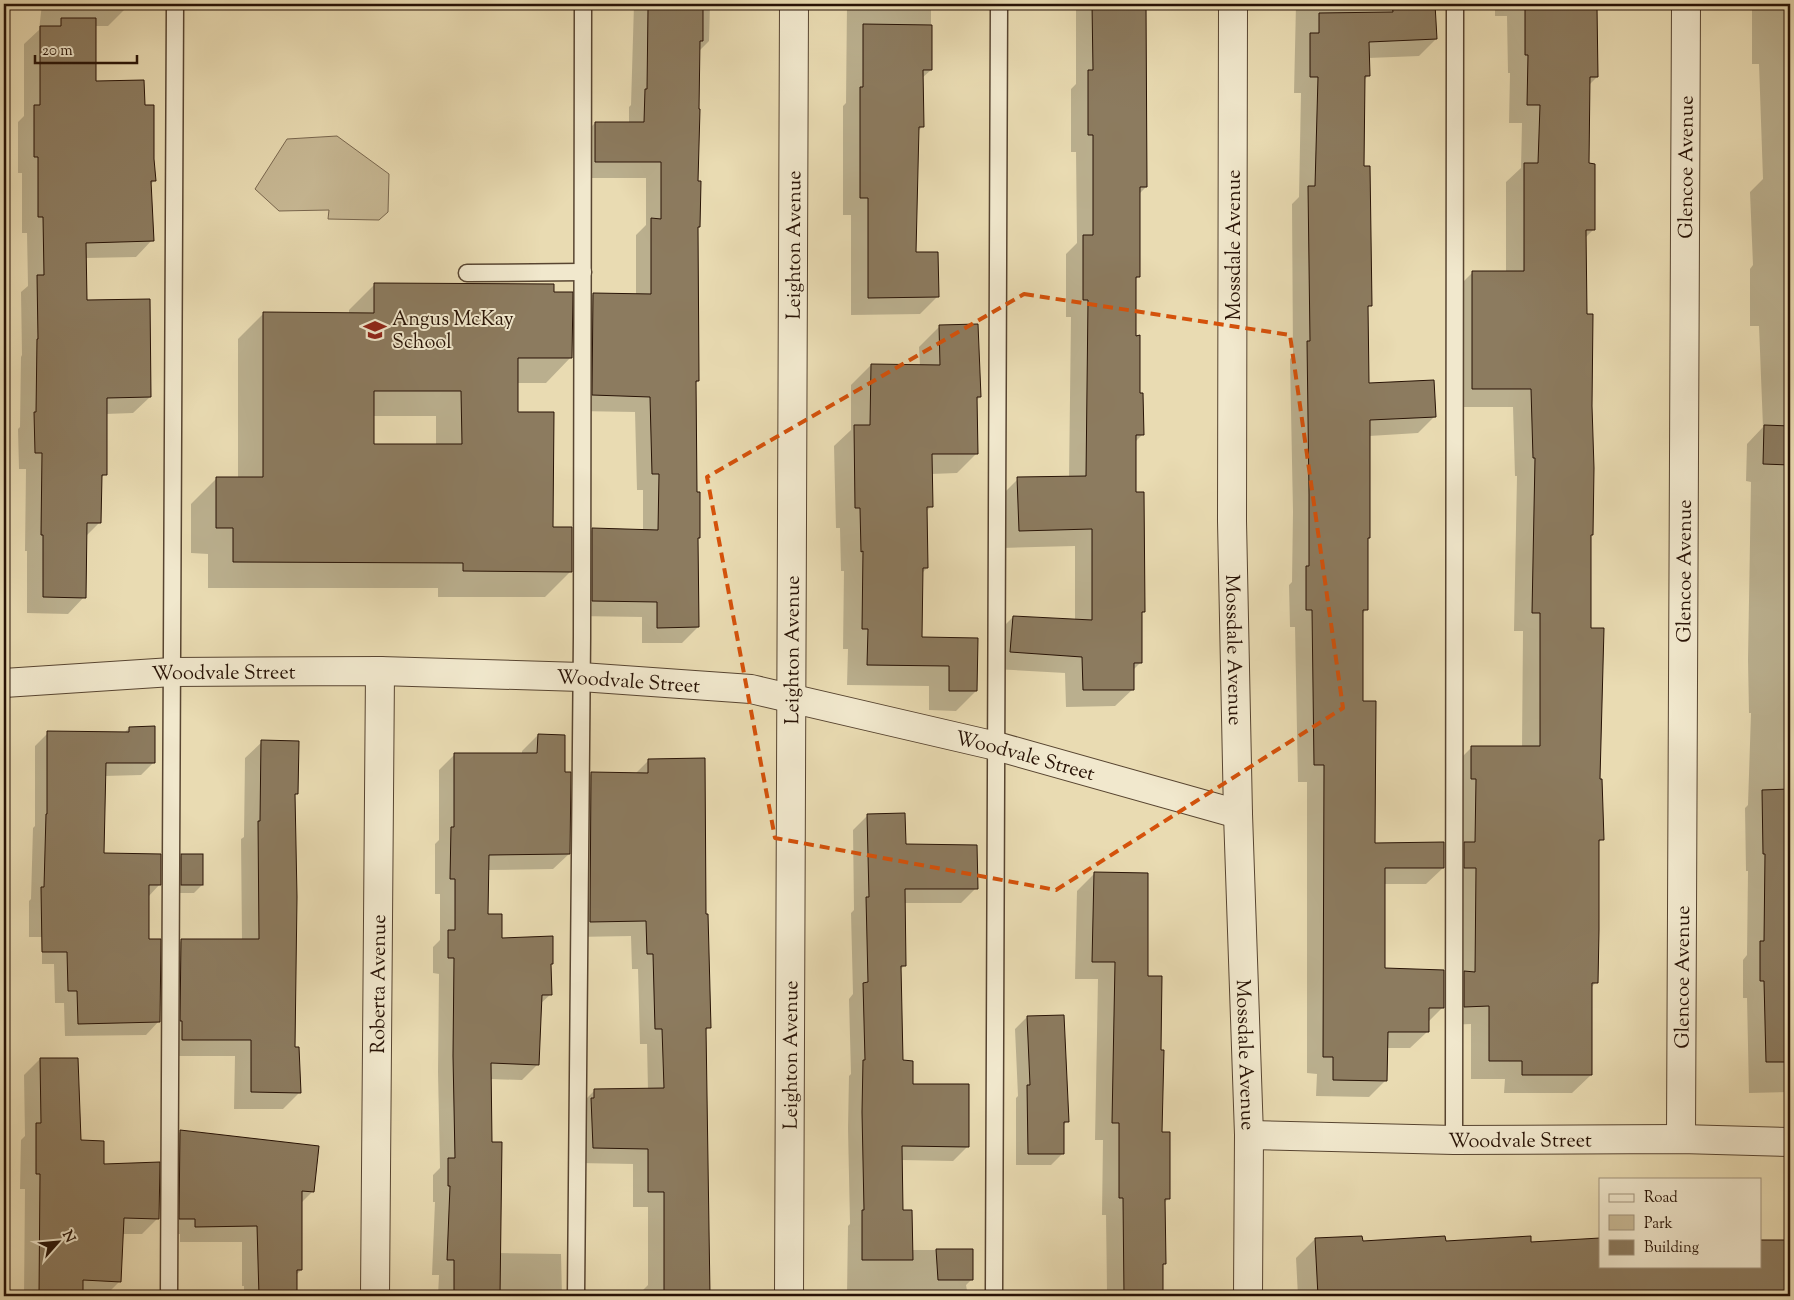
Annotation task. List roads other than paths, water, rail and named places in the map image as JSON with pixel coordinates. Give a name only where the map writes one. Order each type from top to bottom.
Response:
[{"type":"street","name":"Leighton Avenue","points":[[789,1296],[794,4]]},
{"type":"street","name":"Mossdale Avenue","points":[[1233,4],[1232,521],[1238,814],[1249,1135],[1248,1296]]},
{"type":"street","name":"Glencoe Avenue","points":[[1681,1140],[1686,4]]},
{"type":"street","name":"Woodvale Street","points":[[4,682],[172,672],[380,670],[581,677],[751,689],[996,746],[1238,814]]},
{"type":"street","name":"Roberta Avenue","points":[[375,1296],[380,670]]},
{"type":"street","name":"Woodvale Street","points":[[1249,1135],[1454,1140],[1790,1142]]},
{"type":"lane","points":[[169,1296],[175,4]]},
{"type":"lane","points":[[576,1296],[581,677],[583,4]]},
{"type":"lane","points":[[994,1296],[999,4]]},
{"type":"lane","points":[[1454,1140],[1455,4]]},
{"type":"lane","points":[[467,273],[583,272]]},
{"type":"place","name":"Angus McKay School","points":[[375,330]]}]
